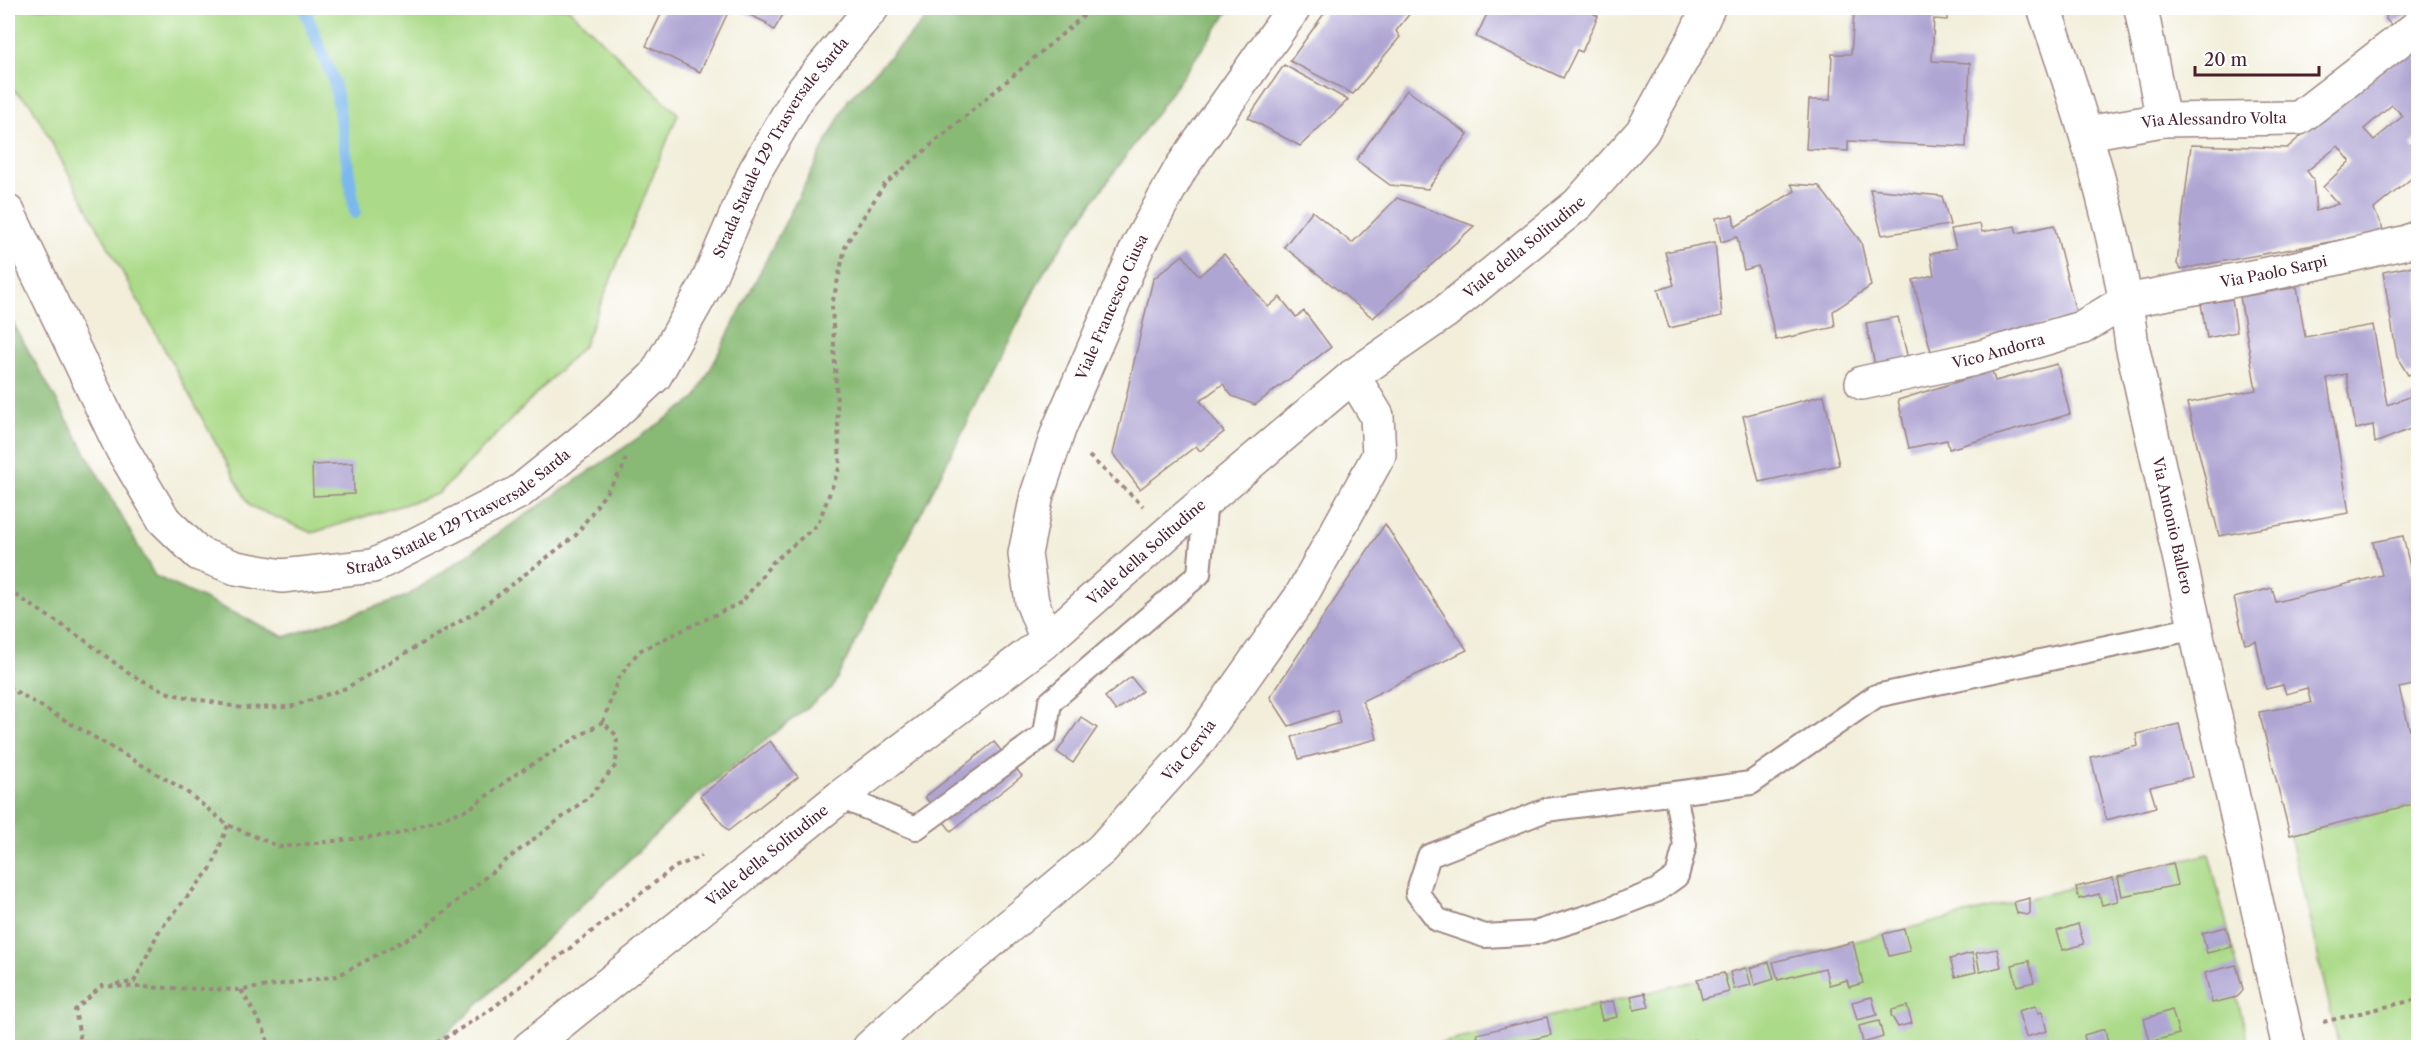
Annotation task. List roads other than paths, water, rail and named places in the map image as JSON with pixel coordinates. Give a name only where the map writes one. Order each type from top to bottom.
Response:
[{"type":"main road","name":"Strada Statale 129 Trasversale Sarda","points":[[8,212],[122,449],[164,520],[171,527],[199,554],[236,568],[282,576],[372,566],[519,492],[603,424],[655,376],[706,285],[756,171],[800,94],[871,8]]},
{"type":"main road","name":"Viale Francesco Ciusa","points":[[1047,640],[1032,602],[1025,554],[1037,495],[1059,429],[1138,246],[1181,168],[1294,8]]},
{"type":"main road","name":"Viale della Solitudine","points":[[529,1047],[840,797],[1047,640],[1170,531],[1353,376],[1445,312],[1578,204],[1642,132],[1708,8]]},
{"type":"main road","name":"Via Antonio Ballero","points":[[2044,8],[2087,134],[2126,302],[2132,345],[2286,1039]]},
{"type":"main road","points":[[2141,8],[2163,120]]},
{"type":"main road","name":"Via Alessandro Volta","points":[[2087,134],[2163,120],[2299,118],[2418,26]]},
{"type":"main road","name":"Via Paolo Sarpi","points":[[2126,302],[2283,271],[2407,242],[2418,237]]},
{"type":"main road","name":"Vico Andorra","points":[[1862,383],[1974,359],[2081,328],[2126,302]]},
{"type":"main road","name":"Via Cervia","points":[[869,1047],[929,993],[1102,849],[1198,742],[1300,598],[1379,455],[1377,416],[1353,376]]},
{"type":"lane","points":[[840,797],[916,828],[1045,734],[1050,702],[1198,574],[1206,500]]},
{"type":"lane","points":[[1675,793],[1685,844],[1677,876],[1646,896],[1535,933],[1485,936],[1438,920],[1417,893],[1429,856],[1546,810],[1675,793],[1751,783],[1876,696],[2196,628]]},
{"type":"waterway","points":[[304,8],[335,84],[355,213]]}]
